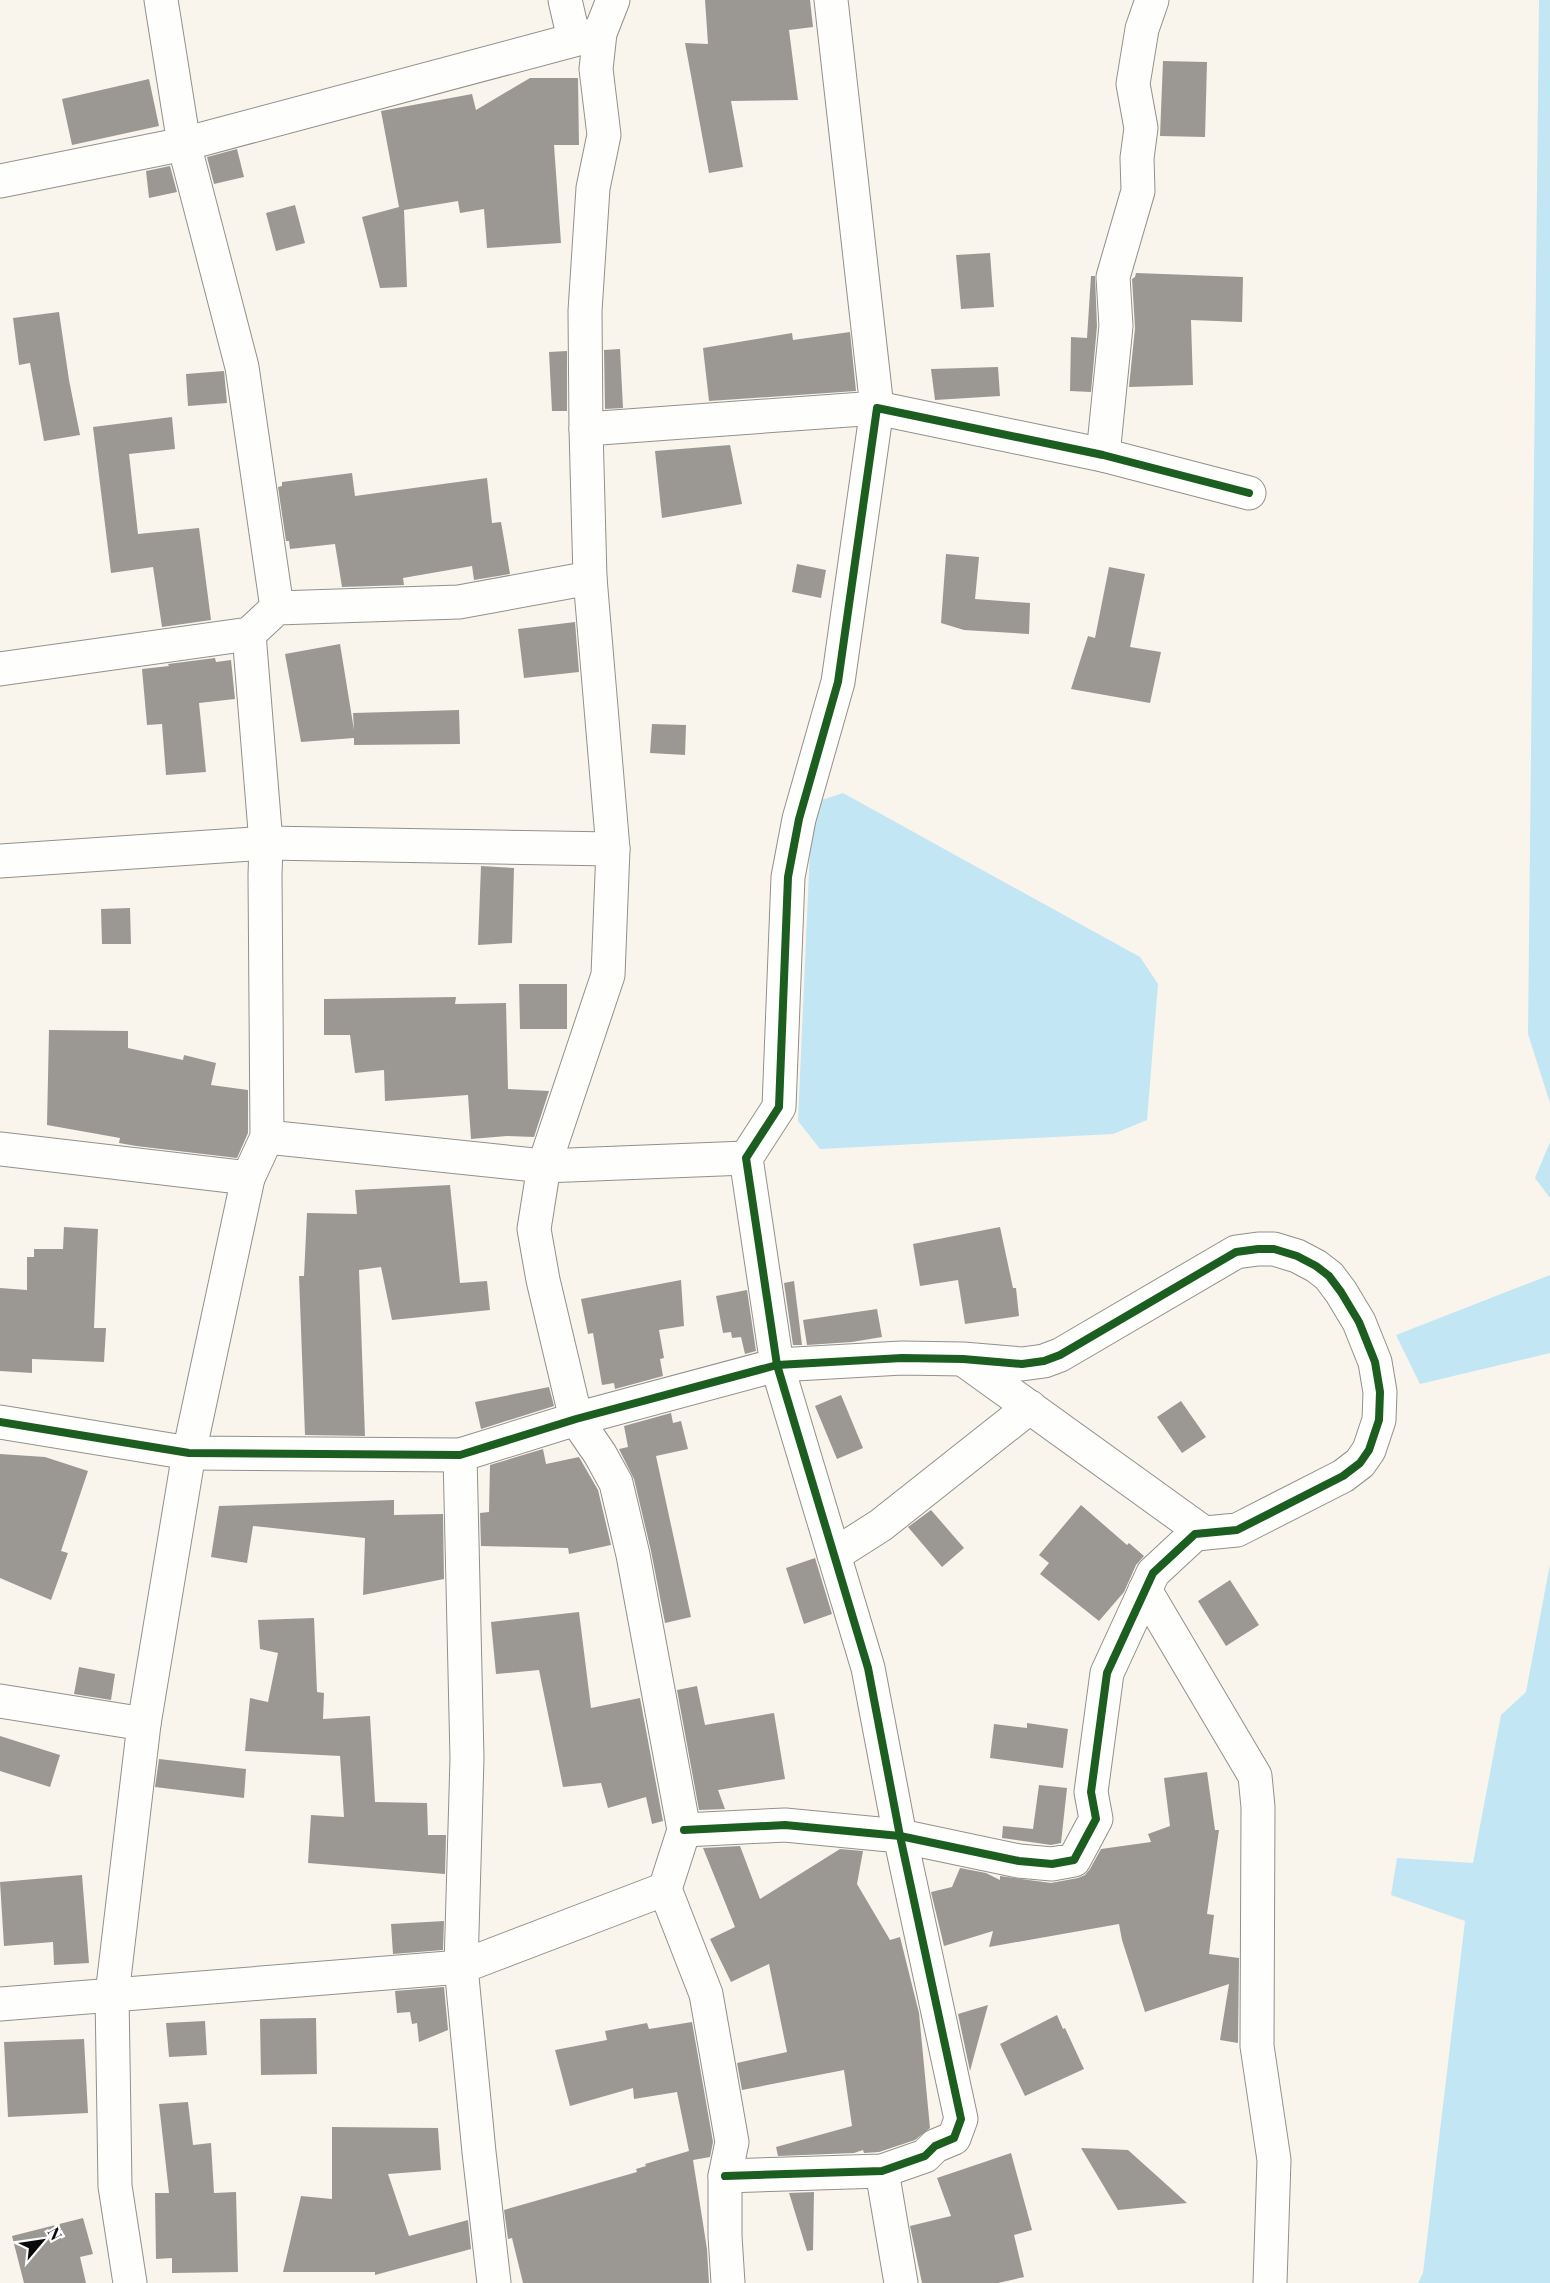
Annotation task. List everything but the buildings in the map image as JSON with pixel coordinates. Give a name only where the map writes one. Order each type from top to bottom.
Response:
[{"type":"street","points":[[160,0],[184,144],[242,367],[277,608]]},
{"type":"street","points":[[565,0],[587,36],[596,69],[604,135],[593,188],[587,289],[586,429],[590,578],[613,849],[608,975],[544,1166],[534,1228],[543,1280],[576,1419],[600,1454],[616,1483],[633,1555],[684,1830],[665,1888],[706,1994],[732,2142],[725,2176],[724,2236],[728,2283]]},
{"type":"street","points":[[0,182],[184,144],[587,36],[613,0]]},
{"type":"street","points":[[725,2176],[882,2171],[926,2156],[935,2146],[954,2138],[961,2120],[900,1836],[868,1668],[777,1365],[746,1158],[779,1107],[788,877],[799,819],[838,682],[877,408],[831,0]]},
{"type":"street","points":[[1103,455],[1116,326],[1113,277],[1138,192],[1137,158],[1142,128],[1133,84],[1142,29],[1152,0]]},
{"type":"street","points":[[586,429],[877,408],[1103,455],[1249,493]]},
{"type":"street","points":[[0,669],[249,634],[277,608],[459,602],[590,578]]},
{"type":"street","points":[[130,2283],[115,2186],[112,1995],[144,1724],[189,1453],[248,1178],[267,1137],[266,843],[249,634]]},
{"type":"street","points":[[0,861],[266,843],[613,849]]},
{"type":"street","points":[[267,1137],[544,1166],[746,1158]]},
{"type":"street","points":[[0,1149],[248,1178]]},
{"type":"street","points":[[0,1422],[189,1453],[460,1455],[576,1419],[777,1365],[902,1358],[963,1359],[1022,1364],[1044,1362],[1060,1355],[1236,1252],[1274,1249],[1297,1256],[1329,1276],[1359,1322],[1375,1362],[1380,1392],[1379,1420],[1369,1450],[1360,1463],[1343,1476],[1237,1530],[1195,1534],[1154,1573],[1107,1673],[1091,1792],[1096,1819],[1074,1860],[1052,1864],[1019,1861],[900,1836],[785,1825],[684,1830]]},
{"type":"street","points":[[963,1359],[1204,1533]]},
{"type":"street","points":[[834,1555],[881,1525],[1030,1407]]},
{"type":"street","points":[[460,1455],[467,1758],[461,1967],[494,2283]]},
{"type":"street","points":[[1145,1590],[1255,1776],[1258,1807],[1257,2046],[1274,2160],[1270,2283]]},
{"type":"street","points":[[0,1701],[144,1724]]},
{"type":"street","points":[[0,2004],[461,1967],[665,1888]]},
{"type":"street","points":[[882,2171],[901,2283]]},
{"type":"water","points":[[1539,0],[1550,0],[1550,1103],[1528,1034]]},
{"type":"water","points":[[843,793],[1140,957],[1158,984],[1147,1120],[1113,1134],[820,1149],[798,1121],[812,803]]},
{"type":"water","points":[[1550,1142],[1550,1198],[1535,1178]]},
{"type":"water","points":[[1550,1275],[1550,1353],[1420,1384],[1396,1335]]},
{"type":"water","points":[[1550,1564],[1550,2283],[1418,2283],[1423,2273],[1465,1921],[1391,1895],[1397,1858],[1473,1863],[1501,1715],[1526,1692]]},
{"type":"cycle path","points":[[725,2176],[882,2171],[925,2156],[935,2146],[954,2138],[961,2119],[900,1836],[868,1668],[777,1365],[746,1158],[779,1107],[788,877],[799,819],[838,682],[877,408],[1103,455],[1249,493]]},
{"type":"cycle path","points":[[0,1422],[189,1453],[460,1455],[576,1419],[777,1365],[902,1358],[963,1359],[1022,1364],[1044,1361],[1060,1355],[1236,1252],[1274,1249],[1297,1256],[1329,1276],[1359,1322],[1375,1362],[1380,1392],[1379,1420],[1369,1450],[1360,1463],[1343,1476],[1237,1530],[1195,1534],[1153,1573],[1107,1673],[1091,1792],[1096,1819],[1074,1860],[1052,1864],[1019,1861],[900,1836],[785,1825],[684,1830]]}]
